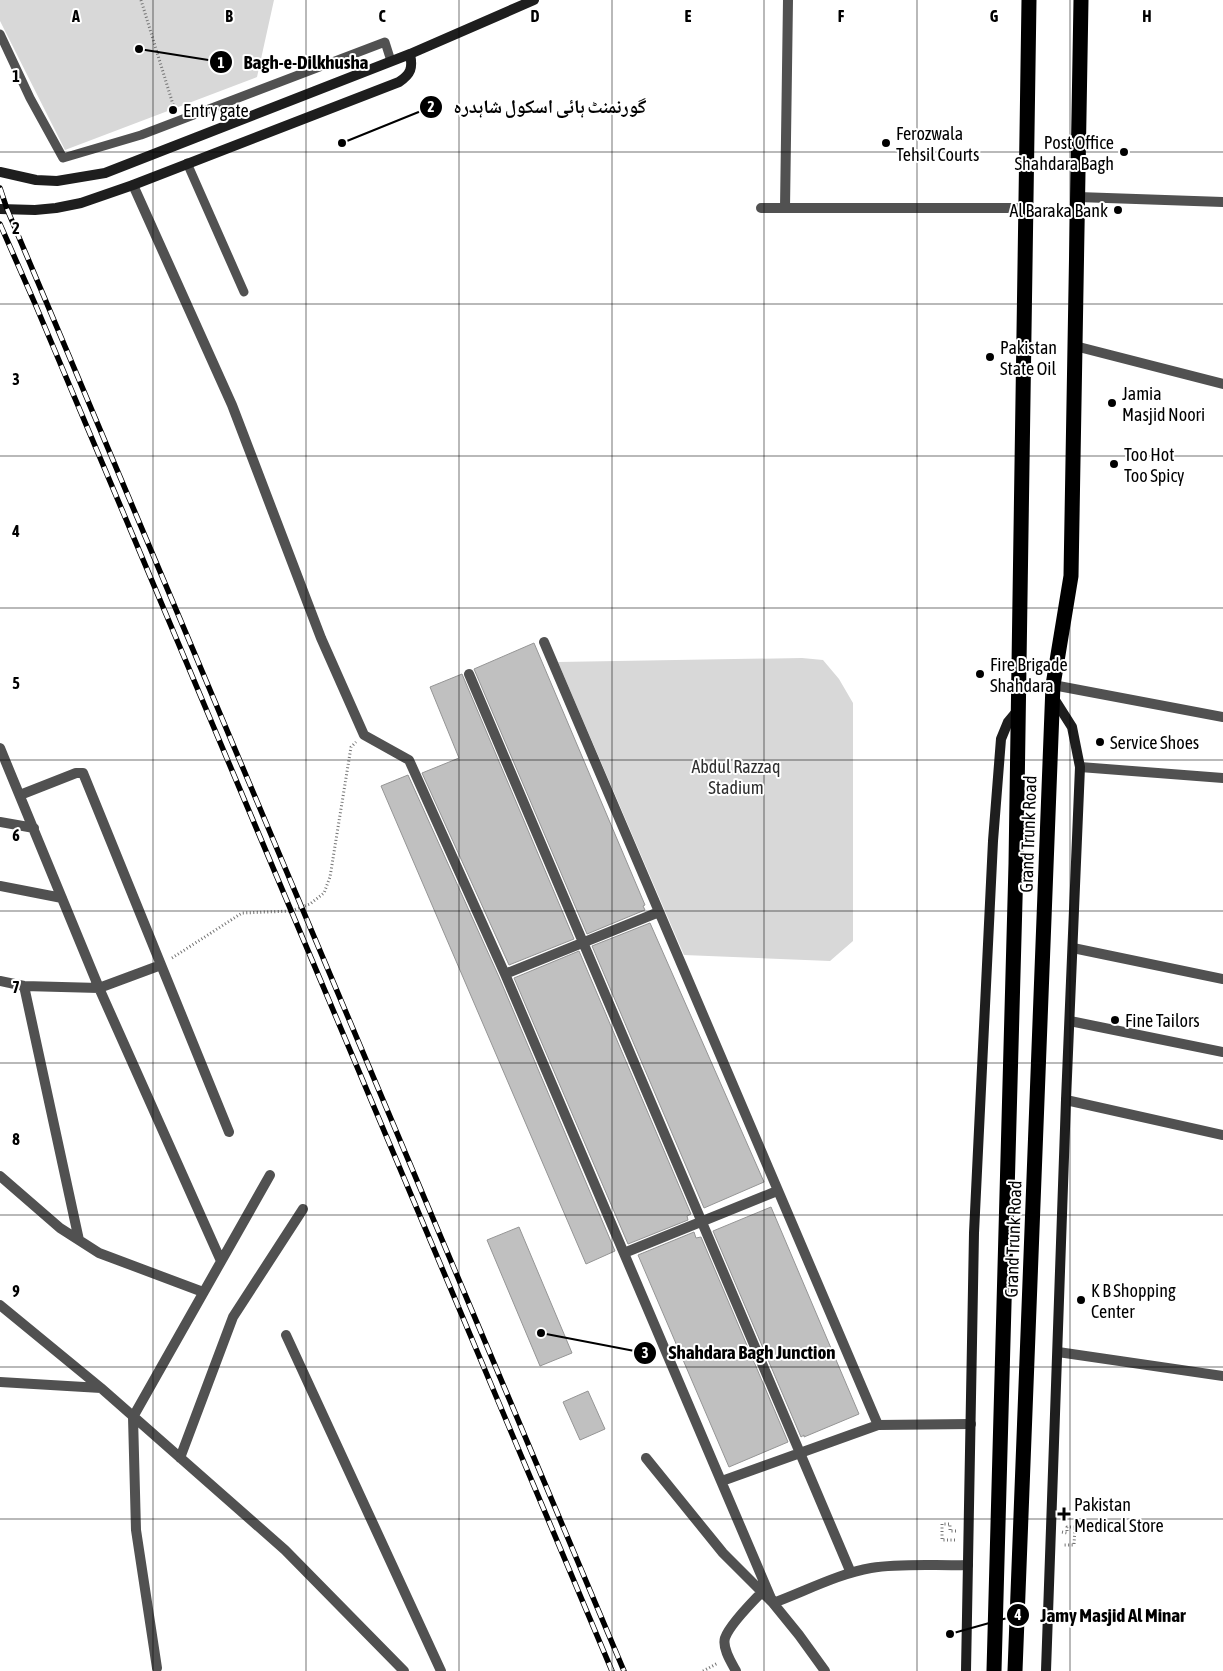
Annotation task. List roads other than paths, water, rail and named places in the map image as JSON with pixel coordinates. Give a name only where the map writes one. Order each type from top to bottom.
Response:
[{"type":"highway","name":"Grand Trunk Road","points":[[994,1671],[1016,864],[1029,0]]},
{"type":"highway","name":"Grand Trunk Road","points":[[1016,1671],[1052,690],[1071,576],[1081,0]]},
{"type":"street","points":[[0,172],[36,180],[56,181],[105,173],[410,54],[534,0]]},
{"type":"street","points":[[785,208],[788,0]]},
{"type":"street","points":[[0,209],[35,210],[56,208],[81,203],[133,185],[399,82],[411,72],[413,65],[410,54]]},
{"type":"street","points":[[133,185],[232,405],[321,638],[364,735],[409,760],[505,974],[722,1481],[764,1590]]},
{"type":"street","points":[[1078,197],[1223,202]]},
{"type":"street","points":[[761,208],[1025,208]]},
{"type":"street","points":[[1075,346],[1223,384]]},
{"type":"street","points":[[544,642],[878,1426]]},
{"type":"street","points":[[469,674],[851,1573]]},
{"type":"street","points":[[1052,690],[1223,717]]},
{"type":"street","points":[[1046,1671],[1080,767],[1072,727],[1052,690]]},
{"type":"street","points":[[966,1671],[974,1233],[993,841],[1001,739],[1008,722],[1018,710]]},
{"type":"street","points":[[0,748],[99,988],[221,1260]]},
{"type":"street","points":[[1080,767],[1223,778]]},
{"type":"street","points":[[20,795],[83,773],[229,1132]]},
{"type":"street","points":[[0,822],[34,828]]},
{"type":"street","points":[[0,886],[62,898]]},
{"type":"street","points":[[505,974],[659,912]]},
{"type":"street","points":[[1073,948],[1223,979]]},
{"type":"street","points":[[0,981],[24,986],[99,988],[161,965]]},
{"type":"street","points":[[24,986],[80,1240]]},
{"type":"street","points":[[1070,1021],[1223,1052]]},
{"type":"street","points":[[1066,1100],[1223,1135]]},
{"type":"street","points":[[157,1668],[136,1530],[133,1417],[270,1175]]},
{"type":"street","points":[[0,1176],[60,1228],[99,1252],[203,1292]]},
{"type":"street","points":[[624,1253],[777,1191]]},
{"type":"street","points":[[180,1458],[233,1317],[303,1209]]},
{"type":"street","points":[[0,1305],[101,1388],[285,1550],[404,1671]]},
{"type":"street","points":[[286,1335],[441,1671]]},
{"type":"street","points":[[1058,1352],[1223,1376]]},
{"type":"street","points":[[0,1382],[101,1388]]},
{"type":"street","points":[[722,1481],[878,1426],[971,1424]]},
{"type":"street","points":[[646,1458],[723,1553],[764,1590],[825,1671]]},
{"type":"street","points":[[773,1603],[851,1573],[887,1566],[968,1565]]},
{"type":"street","points":[[736,1671],[726,1650],[725,1638],[736,1621],[764,1590]]},
{"type":"lane","points":[[0,34],[30,98],[63,158],[140,135],[385,42],[391,61]]},
{"type":"lane","points":[[187,163],[244,292]]},
{"type":"railway","points":[[0,188],[7,209],[624,1671]]},
{"type":"railway","points":[[0,224],[612,1671]]},
{"type":"place","name":"Bagh-e-Dilkhusha","points":[[139,49]]},
{"type":"place","name":"Entry gate","points":[[173,110]]},
{"type":"place","name":"گورنمنٹ ہائی اسکول شاہدرہ","points":[[342,143]]},
{"type":"place","name":"Ferozwala Tehsil Courts","points":[[886,143]]},
{"type":"place","name":"Post Office Shahdara Bagh","points":[[1124,152]]},
{"type":"place","name":"Al Baraka Bank","points":[[1118,210]]},
{"type":"place","name":"Pakistan State Oil","points":[[990,357]]},
{"type":"place","name":"Jamia Masjid Noori","points":[[1112,403]]},
{"type":"place","name":"Too Hot Too Spicy","points":[[1114,464]]},
{"type":"place","name":"Fire Brigade Shahdara","points":[[980,674]]},
{"type":"place","name":"Service Shoes","points":[[1100,742]]},
{"type":"place","name":"Fine Tailors","points":[[1115,1020]]},
{"type":"place","name":"K B Shopping Center","points":[[1081,1300]]},
{"type":"place","name":"Shahdara Bagh Junction","points":[[541,1333]]},
{"type":"place","name":"Pakistan Medical Store","points":[[1064,1514]]},
{"type":"place","name":"Jamy Masjid Al Minar","points":[[950,1634]]},
{"type":"park label","name":"Abdul Razzaq Stadium","points":[[736,776]]}]
